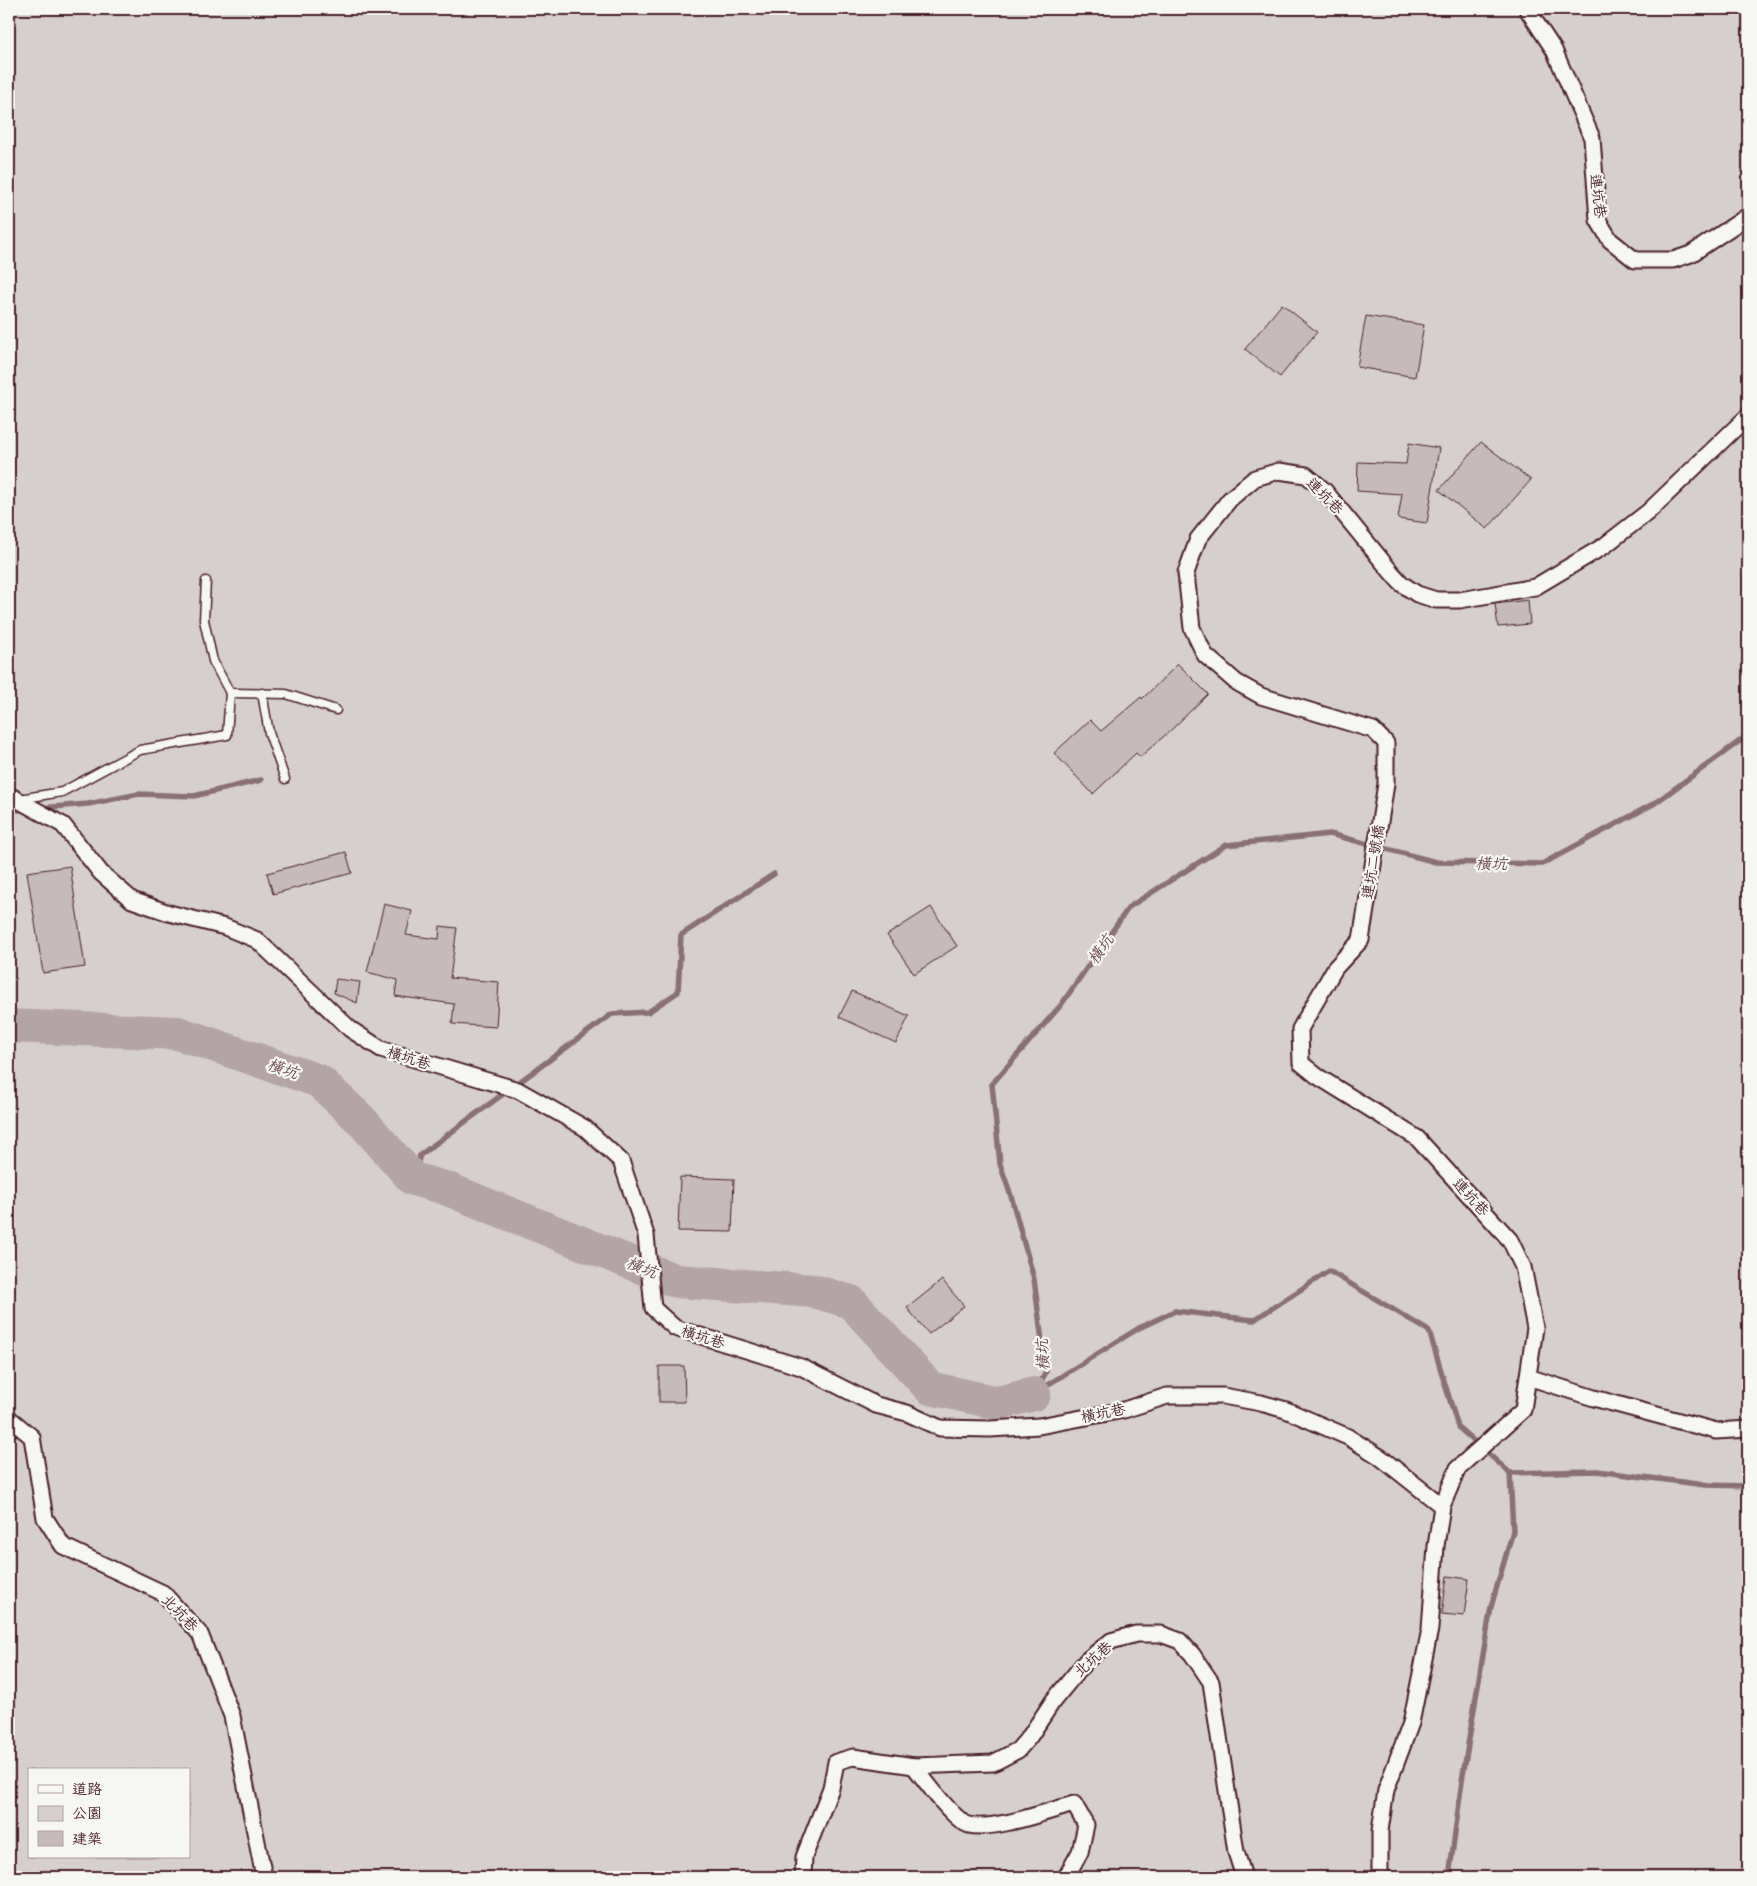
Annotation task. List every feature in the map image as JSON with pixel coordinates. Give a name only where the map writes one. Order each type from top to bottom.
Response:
[{"type":"street","name":"連坑巷","points":[[1527,9],[1554,50],[1592,138],[1598,220],[1610,240],[1635,260],[1673,260],[1691,254],[1748,216]]},
{"type":"street","name":"連坑巷","points":[[1386,784],[1386,743],[1373,730],[1261,696],[1236,682],[1205,655],[1192,628],[1186,574],[1198,539],[1230,499],[1255,478],[1279,471],[1306,475],[1324,490],[1402,584],[1417,594],[1436,600],[1460,600],[1535,587],[1604,546],[1648,512],[1748,416]]},
{"type":"street","name":"連坑二號橋","points":[[1361,940],[1386,784]]},
{"type":"street","name":"橫坑巷","points":[[13,797],[63,825],[101,873],[132,900],[169,913],[225,927],[256,940],[350,1029],[381,1050],[518,1090],[585,1128],[621,1161],[646,1236],[653,1308],[675,1328],[801,1367],[876,1405],[907,1413],[940,1428],[990,1429],[1039,1426],[1124,1410],[1167,1396],[1224,1396],[1261,1403],[1286,1410],[1348,1437],[1380,1457],[1442,1506]]},
{"type":"street","name":"連坑巷","points":[[1361,940],[1335,968],[1300,1028],[1301,1063],[1317,1076],[1417,1138],[1510,1240],[1523,1267],[1535,1328],[1523,1410],[1458,1468],[1442,1506]]},
{"type":"street","points":[[1528,1376],[1594,1398],[1716,1431],[1748,1429]]},
{"type":"street","name":"北坑巷","points":[[9,1418],[32,1437],[45,1518],[63,1546],[163,1593],[200,1634],[232,1716],[263,1872],[266,1877]]},
{"type":"street","points":[[1380,1877],[1380,1831],[1386,1790],[1411,1723],[1430,1629],[1436,1546],[1442,1506]]},
{"type":"street","name":"北坑巷","points":[[803,1877],[804,1857],[831,1788],[836,1762],[853,1757],[914,1766],[993,1764],[1018,1750],[1030,1736],[1052,1701],[1086,1661],[1111,1641],[1136,1634],[1161,1634],[1180,1641],[1192,1654],[1211,1682],[1236,1852],[1244,1877]]},
{"type":"street","points":[[914,1766],[943,1804],[968,1825],[999,1825],[1074,1804],[1086,1825],[1080,1852],[1066,1877]]},
{"type":"lane","points":[[13,797],[62,792],[140,750],[228,735],[230,693],[213,661],[204,620],[206,581]]},
{"type":"lane","points":[[230,693],[286,694],[336,710]]},
{"type":"lane","points":[[262,693],[269,732],[285,780]]},
{"type":"green space","points":[[9,9],[1748,9],[1748,1877],[9,1877]]},
{"type":"building","points":[[1282,304],[1317,332],[1280,377],[1245,349]]},
{"type":"building","points":[[1366,316],[1424,325],[1415,377],[1357,367]]},
{"type":"building","points":[[1481,442],[1531,480],[1487,529],[1439,490]]},
{"type":"building","points":[[1409,443],[1439,448],[1427,523],[1398,519],[1402,494],[1357,491],[1358,462],[1406,464]]},
{"type":"building","points":[[1528,600],[1530,624],[1498,627],[1495,604]]},
{"type":"building","points":[[1178,664],[1208,694],[1170,731],[1140,757],[1136,753],[1093,794],[1054,753],[1090,720],[1101,731],[1141,697],[1142,699]]},
{"type":"building","points":[[346,852],[352,873],[273,894],[267,873]]},
{"type":"building","points":[[70,866],[85,967],[43,973],[27,872]]},
{"type":"building","points":[[384,904],[412,911],[406,935],[439,939],[440,926],[457,928],[450,978],[499,982],[496,1027],[452,1024],[454,1004],[395,996],[397,980],[367,972]]},
{"type":"building","points":[[931,907],[957,946],[914,974],[887,935]]},
{"type":"building","points":[[336,979],[360,982],[357,1003],[334,993]]},
{"type":"building","points":[[852,991],[909,1016],[896,1043],[839,1017]]},
{"type":"building","points":[[680,1177],[734,1179],[732,1232],[678,1231]]},
{"type":"building","points":[[942,1280],[964,1306],[929,1334],[907,1308]]},
{"type":"building","points":[[659,1366],[684,1366],[685,1402],[659,1402]]},
{"type":"building","points":[[1447,1576],[1469,1579],[1464,1616],[1442,1614]]},
{"type":"waterway","name":"橫坑","points":[[1034,1394],[1046,1372],[1034,1279],[1000,1164],[992,1084],[1061,1005],[1129,907],[1226,845],[1330,834],[1436,862],[1542,864],[1655,803],[1748,735]]},
{"type":"waterway","points":[[41,808],[88,804],[139,794],[194,796],[261,780]]},
{"type":"waterway","points":[[9,811],[27,809]]},
{"type":"waterway","points":[[413,1179],[420,1155],[612,1014],[648,1012],[678,992],[681,935],[774,874]]},
{"type":"waterway","name":"橫坑","points":[[9,1026],[178,1033],[319,1081],[360,1119],[413,1179],[445,1188],[676,1281],[814,1291],[851,1302],[930,1388],[998,1403],[1034,1394]]},
{"type":"waterway","points":[[1036,1392],[1139,1328],[1175,1311],[1254,1320],[1329,1271],[1429,1331],[1458,1427],[1510,1473],[1597,1471],[1705,1485],[1748,1486]]},
{"type":"waterway","points":[[1449,1877],[1462,1781],[1491,1607],[1513,1531],[1510,1473]]}]
